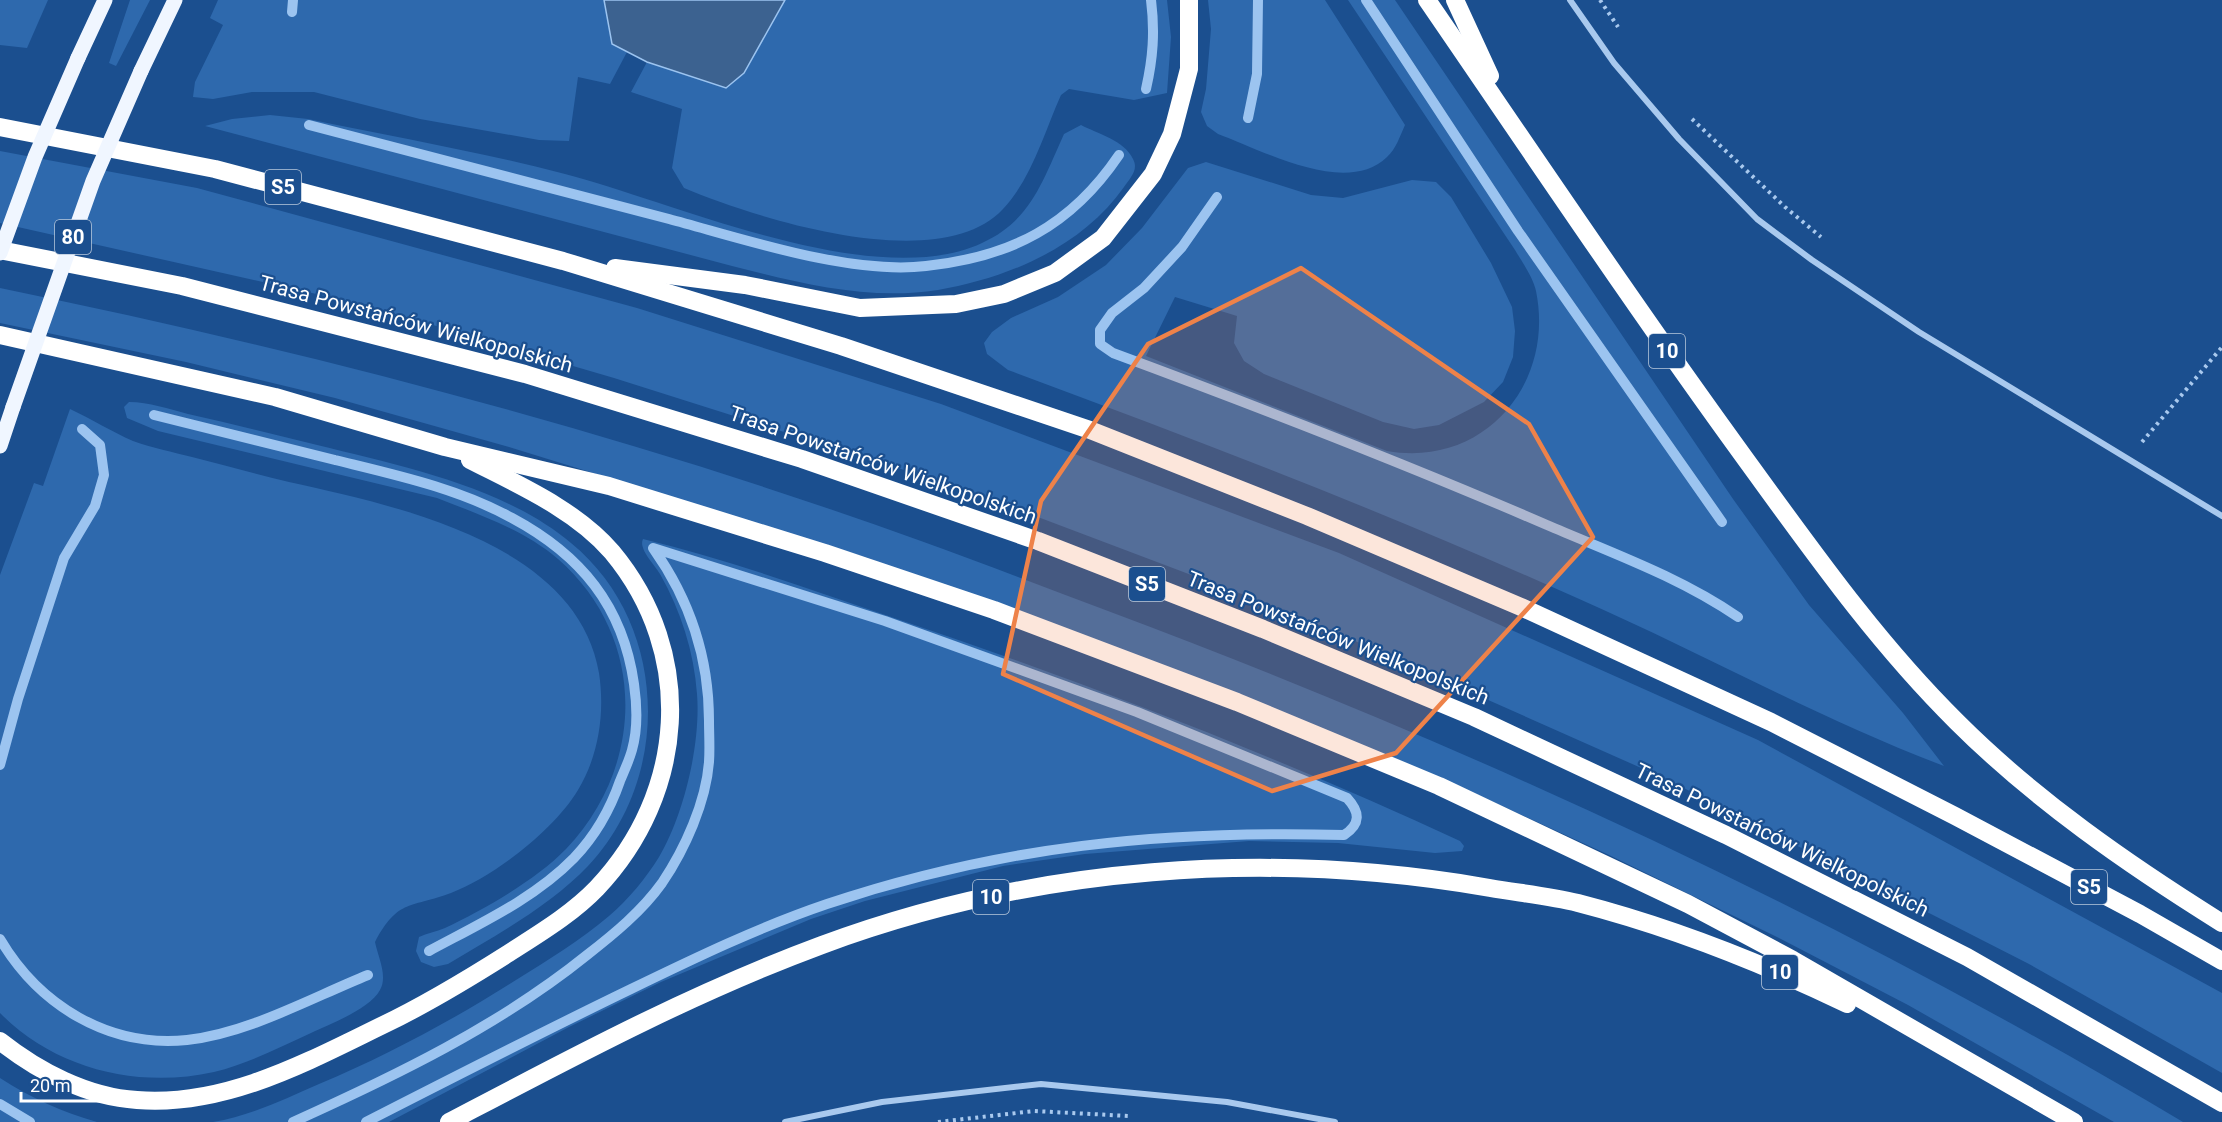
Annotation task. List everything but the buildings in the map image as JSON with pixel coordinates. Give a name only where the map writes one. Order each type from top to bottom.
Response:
[{"type":"highway","points":[[563,261],[745,285],[860,308],[956,304],[1004,294],[1055,273],[1103,238],[1153,174],[1172,134],[1189,69],[1189,0]]},
{"type":"highway","name":"10","points":[[1427,0],[1631,302],[1831,577],[1880,639],[1957,723],[2046,801],[2158,883],[2222,923]]},
{"type":"highway","points":[[1455,0],[1510,121]]},
{"type":"highway","name":"S5","points":[[0,127],[214,169],[563,261],[841,346],[1067,422],[1328,525],[1521,607],[1771,722],[1965,821],[2222,962]]},
{"type":"highway","name":"Trasa Powstańców Wielkopolskich","points":[[0,252],[182,286],[525,374],[802,459],[1038,541],[1263,629],[1473,717],[1726,835],[1967,957],[2222,1103]]},
{"type":"highway","points":[[0,335],[275,397],[445,447],[609,486],[825,553],[994,610],[1238,702],[1439,786],[1688,904],[1793,960],[1975,1066]]},
{"type":"highway","points":[[0,1041],[22,1058],[58,1078],[98,1093],[137,1100],[215,1094],[255,1082],[330,1051],[415,1010],[492,964],[563,917],[596,889],[632,847],[655,800],[668,751],[671,705],[666,664],[656,626],[635,585],[611,551],[579,522],[541,497],[445,447]]},
{"type":"highway","name":"10","points":[[449,1122],[608,1038],[703,994],[823,945],[903,919],[978,899],[1076,881],[1168,871],[1265,866],[1349,869],[1426,877],[1575,903],[1706,942],[1776,970],[1975,1066],[2074,1122]]},
{"type":"main road","points":[[0,252],[35,157],[105,0]]},
{"type":"main road","name":"80","points":[[0,446],[93,182],[141,70],[175,0]]},
{"type":"street","points":[[1570,0],[1614,63],[1679,139],[1757,219],[1812,260],[1919,332],[2222,516]]},
{"type":"street","points":[[784,1122],[882,1102],[1041,1084],[1227,1102],[1335,1122]]},
{"type":"path","points":[[2128,459],[2222,347]]},
{"type":"path","points":[[938,1122],[1034,1111],[1138,1117]]},
{"type":"highlighted area","points":[[1301,268],[1529,424],[1593,537],[1396,753],[1272,791],[1003,674],[1041,501],[1148,344]]},
{"type":"shaded area","points":[[0,0],[48,0],[27,48],[0,45]]},
{"type":"shaded area","points":[[130,0],[150,0],[116,66],[109,63]]},
{"type":"shaded area","points":[[218,0],[604,0],[612,44],[627,52],[610,84],[578,77],[569,141],[539,140],[420,119],[314,92],[252,92],[213,99],[193,97],[195,82],[223,25],[210,18]]},
{"type":"shaded area","points":[[604,0],[785,0],[744,73],[726,88],[647,62],[612,44]]},
{"type":"shaded area","points":[[785,0],[1167,0],[1171,37],[1167,93],[1134,100],[1069,89],[1061,95],[1037,155],[1013,197],[1003,209],[974,229],[937,239],[894,240],[848,236],[801,226],[756,214],[684,188],[672,168],[682,109],[631,92],[647,62],[726,88],[744,73]]},
{"type":"shaded area","points":[[1208,0],[1325,0],[1405,125],[1390,154],[1370,168],[1349,173],[1327,172],[1280,159],[1218,134],[1207,126],[1201,112],[1206,89],[1211,29]]},
{"type":"shaded area","points":[[1348,0],[1395,0],[1733,499],[1809,605],[1903,713],[1944,766],[1851,727],[1507,567],[1294,479],[1008,370],[987,354],[984,343],[992,332],[1011,318],[1058,297],[1106,265],[1142,228],[1188,168],[1206,162],[1311,195],[1343,198],[1412,180],[1436,182],[1451,197],[1491,263],[1512,307],[1515,331],[1513,357],[1503,382],[1484,402],[1439,425],[1414,429],[1383,422],[1264,374],[1244,361],[1234,343],[1237,316],[1175,297],[1146,356],[1387,451],[1422,453],[1454,446],[1482,432],[1505,412],[1523,387],[1534,358],[1539,325],[1535,286],[1515,250]]},
{"type":"shaded area","points":[[270,115],[308,119],[502,159],[610,187],[775,238],[832,251],[887,257],[938,256],[982,243],[999,234],[1013,223],[1033,198],[1064,134],[1081,125],[1117,142],[1129,152],[1135,167],[1124,187],[1087,227],[1065,243],[1017,268],[964,285],[938,290],[912,293],[860,292],[808,284],[757,272],[205,126],[232,119]]},
{"type":"shaded area","points":[[0,151],[197,188],[637,308],[941,404],[1339,553],[1758,740],[2222,993],[2222,1073],[2029,964],[1666,779],[1292,613],[964,489],[614,378],[361,304],[0,223]]},
{"type":"shaded area","points":[[0,288],[233,339],[580,430],[808,502],[944,549],[1108,611],[1385,721],[1657,842],[1923,976],[2054,1047],[2183,1122],[2114,1122],[1908,1005],[1779,938],[1609,855],[1454,784],[868,558],[509,447],[335,398],[186,362],[0,323]]},
{"type":"shaded area","points":[[129,402],[159,406],[409,468],[479,491],[512,505],[543,523],[571,543],[603,576],[627,614],[641,656],[648,700],[646,745],[635,789],[616,830],[573,881],[521,920],[448,964],[434,967],[421,962],[416,951],[419,937],[445,928],[492,903],[525,883],[554,861],[592,816],[611,779],[622,741],[625,702],[621,663],[608,625],[587,590],[558,559],[531,539],[484,517],[437,498],[158,431],[127,418],[124,407]]},
{"type":"shaded area","points":[[70,409],[125,437],[155,448],[380,504],[429,519],[476,538],[520,562],[556,592],[584,628],[599,673],[601,718],[591,763],[578,790],[554,821],[522,850],[486,875],[451,893],[407,907],[391,918],[375,942],[382,966],[382,985],[375,997],[359,1010],[264,1055],[214,1072],[185,1077],[156,1078],[127,1076],[99,1070],[72,1061],[46,1048],[0,1013],[0,575],[34,483],[43,486]]},
{"type":"shaded area","points":[[643,539],[774,577],[974,645],[1115,697],[1323,780],[1460,841],[1464,846],[1462,851],[1435,853],[1338,843],[1249,841],[1085,854],[1003,866],[865,901],[811,919],[661,982],[569,1027],[389,1122],[213,1122],[240,1116],[267,1106],[345,1073],[468,1009],[587,933],[623,903],[648,873],[668,840],[683,800],[693,756],[698,713],[693,663],[685,632],[660,574],[645,552]]},
{"type":"shaded area","points":[[0,1078],[47,1104],[97,1122],[0,1122]]},
{"type":"waterway","points":[[292,12],[293,0]]},
{"type":"waterway","points":[[1146,89],[1153,45],[1151,0]]},
{"type":"waterway","points":[[1248,118],[1257,74],[1258,0]]},
{"type":"waterway","points":[[1366,0],[1518,231],[1722,522]]},
{"type":"waterway","points":[[309,125],[763,245],[831,260],[896,267],[957,262],[1012,246],[1036,234],[1081,201],[1119,155]]},
{"type":"waterway","points":[[1217,197],[1182,247],[1144,288],[1112,313],[1100,330],[1100,344],[1113,353],[1385,458],[1621,556],[1693,590],[1738,617]]},
{"type":"waterway","points":[[154,415],[403,477],[470,498],[512,518],[559,549],[578,566],[609,607],[620,630],[628,656],[634,684],[636,717],[631,754],[607,812],[582,850],[542,886],[486,921],[429,951]]},
{"type":"waterway","points":[[0,765],[18,699],[64,558],[95,506],[104,475],[100,445],[82,429]]},
{"type":"waterway","points":[[293,1122],[408,1068],[518,1005],[597,947],[637,913],[662,883],[686,840],[704,793],[709,762],[708,697],[701,651],[687,608],[653,548],[885,621],[1137,712],[1347,798],[1356,813],[1356,822],[1344,835],[1210,836],[1146,839],[1082,846],[1019,855],[955,868],[827,904],[752,933],[679,966],[366,1122]]},
{"type":"waterway","points":[[0,939],[16,963],[35,984],[55,1002],[78,1017],[103,1029],[130,1037],[158,1041],[187,1040],[233,1030],[279,1014],[368,975]]},
{"type":"waterway","points":[[0,1104],[30,1122]]}]
